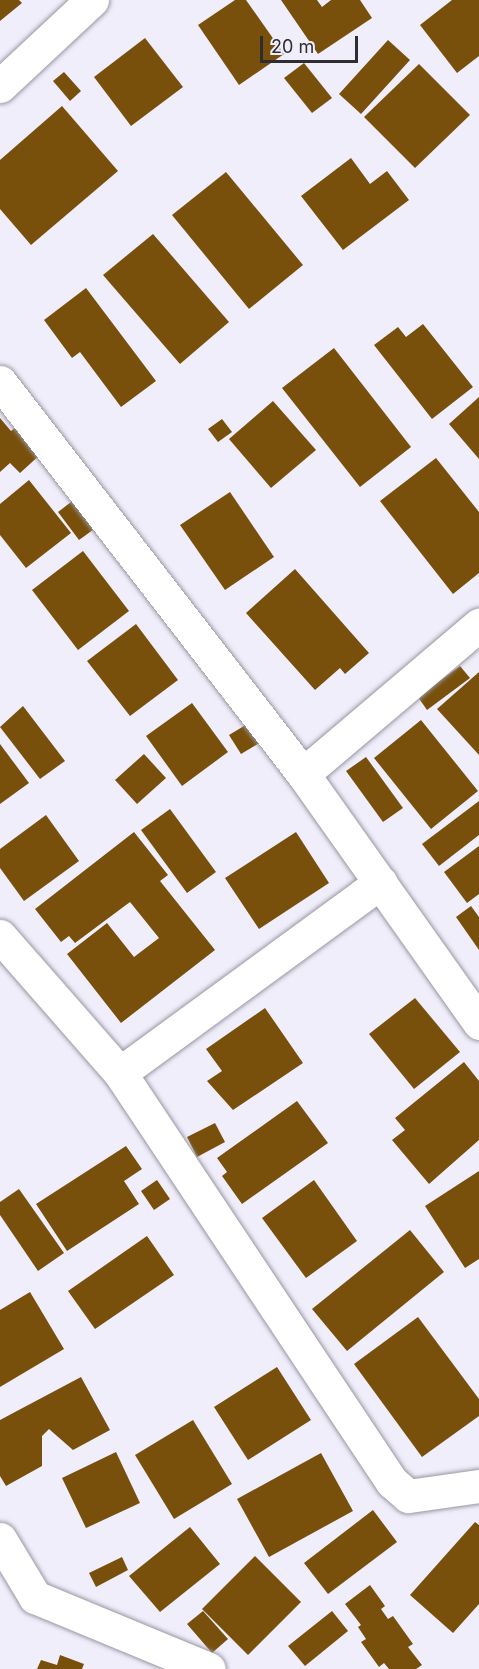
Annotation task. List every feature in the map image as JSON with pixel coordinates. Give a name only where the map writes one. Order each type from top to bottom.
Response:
[{"type":"street","points":[[0,86],[92,0]]},
{"type":"street","points":[[0,382],[303,774],[479,1023]]},
{"type":"street","points":[[303,774],[479,625]]},
{"type":"street","points":[[120,1073],[381,882]]},
{"type":"street","points":[[0,936],[120,1073],[392,1482],[408,1496],[467,1486],[479,1464]]},
{"type":"street","points":[[0,1539],[35,1597],[209,1669]]},
{"type":"building","points":[[0,0],[19,0],[22,3],[0,21]]},
{"type":"building","points":[[235,0],[246,0],[284,54],[239,85],[198,25]]},
{"type":"building","points":[[281,0],[317,0],[322,7],[331,0],[360,0],[372,18],[318,54]]},
{"type":"building","points":[[452,0],[479,0],[479,56],[457,73],[420,25]]},
{"type":"building","points":[[145,38],[183,87],[131,126],[94,77]]},
{"type":"building","points":[[388,40],[410,60],[361,114],[339,94]]},
{"type":"building","points":[[304,63],[332,98],[312,113],[284,78]]},
{"type":"building","points":[[419,64],[470,115],[415,168],[364,117]]},
{"type":"building","points":[[64,72],[81,91],[70,101],[53,81]]},
{"type":"building","points":[[62,106],[118,171],[31,245],[0,209],[0,160]]},
{"type":"building","points":[[351,158],[370,184],[387,171],[409,200],[343,250],[301,196]]},
{"type":"building","points":[[226,172],[303,265],[249,309],[172,215]]},
{"type":"building","points":[[153,234],[229,322],[180,364],[103,275]]},
{"type":"building","points":[[86,288],[156,381],[121,407],[80,352],[72,358],[44,320]]},
{"type":"building","points":[[423,324],[473,387],[432,419],[374,345],[398,327],[406,337]]},
{"type":"building","points":[[334,348],[411,447],[360,487],[282,388]]},
{"type":"building","points":[[479,397],[479,459],[449,424]]},
{"type":"building","points":[[273,401],[316,450],[271,488],[229,439]]},
{"type":"building","points":[[0,418],[11,431],[17,426],[42,453],[20,473],[10,463],[0,472]]},
{"type":"building","points":[[222,419],[232,432],[218,442],[208,429]]},
{"type":"building","points":[[436,458],[479,512],[479,573],[453,594],[380,501]]},
{"type":"building","points":[[29,480],[71,533],[26,568],[0,535],[0,504]]},
{"type":"building","points":[[230,492],[274,557],[225,590],[180,525]]},
{"type":"building","points":[[75,499],[97,527],[79,540],[58,512]]},
{"type":"building","points":[[83,551],[129,611],[78,650],[32,590]]},
{"type":"building","points":[[295,569],[369,653],[345,674],[340,668],[315,690],[246,613]]},
{"type":"building","points":[[136,624],[178,680],[130,716],[87,661]]},
{"type":"building","points":[[460,666],[470,678],[427,710],[418,697]]},
{"type":"building","points":[[479,672],[479,755],[437,709]]},
{"type":"building","points":[[192,703],[228,752],[182,786],[146,736]]},
{"type":"building","points":[[23,706],[65,761],[40,779],[0,727]]},
{"type":"building","points":[[421,720],[478,791],[431,829],[374,758]]},
{"type":"building","points":[[249,723],[261,742],[241,754],[229,735]]},
{"type":"building","points":[[0,744],[29,783],[0,804]]},
{"type":"building","points":[[144,754],[166,778],[137,804],[115,780]]},
{"type":"building","points":[[366,757],[403,808],[383,822],[346,771]]},
{"type":"building","points":[[479,801],[479,835],[439,866],[422,844]]},
{"type":"building","points":[[170,809],[216,872],[187,893],[141,830]]},
{"type":"building","points":[[46,815],[79,861],[24,901],[0,868],[0,849]]},
{"type":"building","points":[[134,832],[168,875],[160,881],[215,950],[121,1023],[67,954],[107,923],[134,957],[159,938],[130,902],[75,943],[69,936],[61,942],[35,909]]},
{"type":"building","points":[[296,832],[329,883],[259,929],[225,878]]},
{"type":"building","points":[[479,846],[479,894],[467,903],[444,872]]},
{"type":"building","points":[[471,906],[479,917],[479,950],[456,917]]},
{"type":"building","points":[[415,998],[460,1052],[414,1089],[369,1034]]},
{"type":"building","points":[[265,1008],[303,1063],[233,1110],[207,1081],[222,1071],[206,1049]]},
{"type":"building","points":[[464,1062],[479,1081],[479,1140],[429,1184],[392,1140],[405,1130],[395,1118]]},
{"type":"building","points":[[297,1101],[328,1143],[242,1204],[222,1176],[227,1172],[217,1158]]},
{"type":"building","points":[[215,1123],[225,1142],[197,1157],[187,1137]]},
{"type":"building","points":[[126,1146],[142,1169],[124,1181],[139,1204],[67,1251],[36,1204]]},
{"type":"building","points":[[479,1171],[479,1259],[465,1268],[425,1206]]},
{"type":"building","points":[[157,1180],[170,1199],[154,1210],[141,1191]]},
{"type":"building","points":[[314,1180],[357,1241],[306,1278],[262,1218]]},
{"type":"building","points":[[19,1189],[64,1253],[38,1271],[0,1215],[0,1202]]},
{"type":"building","points":[[410,1230],[444,1272],[347,1351],[312,1309]]},
{"type":"building","points":[[147,1236],[174,1275],[95,1329],[68,1291]]},
{"type":"building","points":[[30,1292],[64,1349],[0,1387],[0,1310]]},
{"type":"building","points":[[418,1317],[479,1399],[479,1416],[422,1457],[354,1364]]},
{"type":"building","points":[[277,1367],[311,1420],[248,1460],[214,1407]]},
{"type":"building","points":[[81,1377],[110,1430],[73,1450],[49,1429],[42,1436],[42,1466],[6,1486],[0,1476],[0,1420]]},
{"type":"building","points":[[193,1420],[232,1484],[174,1519],[135,1455]]},
{"type":"building","points":[[116,1452],[140,1503],[86,1528],[62,1478]]},
{"type":"building","points":[[321,1453],[353,1511],[269,1557],[237,1499]]},
{"type":"building","points":[[373,1510],[397,1542],[328,1594],[304,1563]]},
{"type":"building","points":[[475,1522],[479,1525],[479,1604],[453,1633],[410,1595]]},
{"type":"building","points":[[190,1527],[220,1564],[160,1612],[129,1576]]},
{"type":"building","points":[[255,1556],[301,1602],[248,1655],[202,1609]]},
{"type":"building","points":[[122,1557],[128,1570],[96,1587],[89,1573]]},
{"type":"building","points":[[370,1585],[385,1606],[381,1609],[388,1619],[393,1616],[413,1644],[408,1647],[422,1665],[416,1669],[389,1669],[384,1663],[379,1667],[361,1642],[366,1639],[358,1627],[361,1625],[345,1604]]},
{"type":"building","points":[[203,1611],[228,1639],[212,1653],[187,1624]]},
{"type":"building","points":[[332,1611],[348,1631],[305,1666],[288,1646]]},
{"type":"building","points":[[60,1655],[84,1664],[82,1669],[37,1669],[41,1660],[57,1665]]}]
